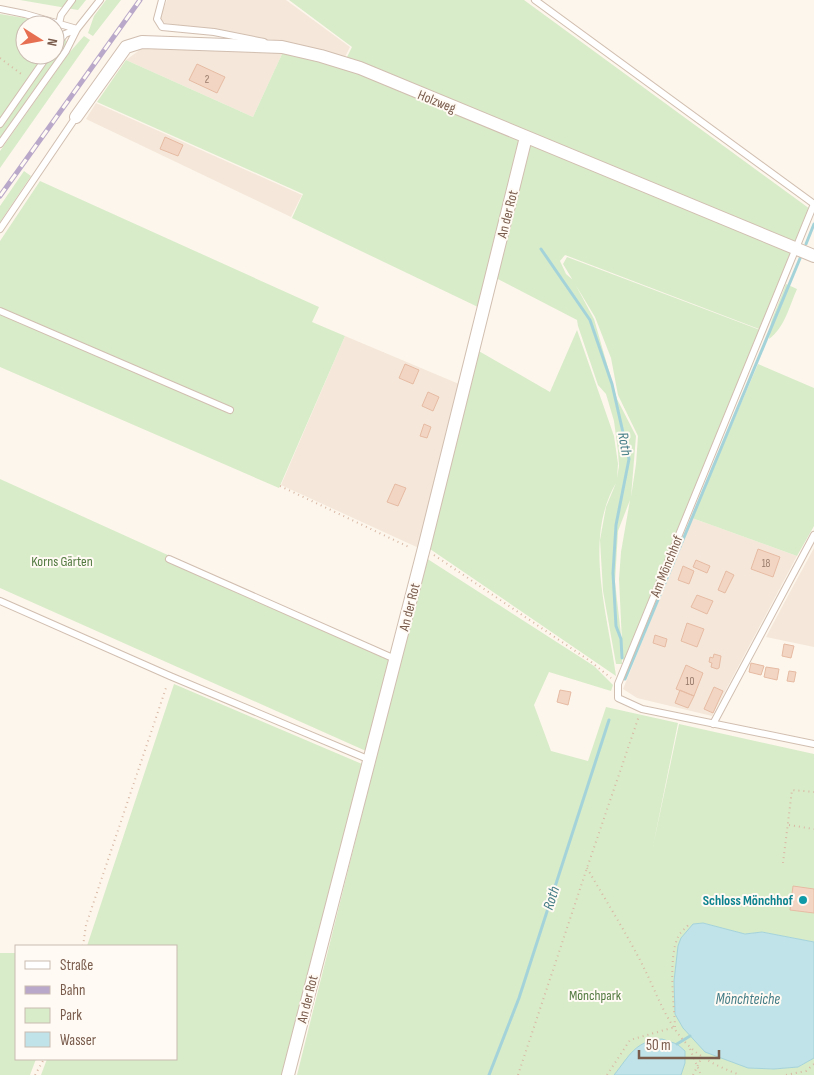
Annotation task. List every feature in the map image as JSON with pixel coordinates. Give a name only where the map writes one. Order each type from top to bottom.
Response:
[{"type":"street","name":"Holzweg","points":[[76,117],[126,47],[133,43],[282,47],[360,68],[814,256]]},
{"type":"street","name":"An der Rot","points":[[288,1075],[370,760],[526,137]]},
{"type":"lane","points":[[61,15],[72,0]]},
{"type":"lane","points":[[0,144],[66,51],[77,29],[100,0]]},
{"type":"lane","points":[[162,0],[157,19],[162,27],[214,32],[260,40],[282,47]]},
{"type":"lane","points":[[535,0],[814,204]]},
{"type":"lane","points":[[0,9],[24,15]]},
{"type":"lane","points":[[65,26],[77,29]]},
{"type":"lane","points":[[65,34],[77,29]]},
{"type":"lane","points":[[0,124],[41,65]]},
{"type":"lane","points":[[0,230],[76,117]]},
{"type":"lane","name":"Am Mönchhof","points":[[618,684],[814,204]]},
{"type":"lane","points":[[0,312],[230,410]]},
{"type":"lane","points":[[713,724],[814,535]]},
{"type":"lane","points":[[169,558],[395,658]]},
{"type":"lane","points":[[0,601],[170,676],[370,760]]},
{"type":"lane","points":[[618,684],[618,698],[642,710],[814,744]]},
{"type":"path","points":[[0,58],[30,81]]},
{"type":"path","points":[[280,486],[423,551],[590,660],[618,684]]},
{"type":"path","points":[[83,945],[86,925],[170,676]]},
{"type":"path","points":[[518,1075],[642,710]]},
{"type":"path","points":[[784,863],[792,790],[814,792]]},
{"type":"path","points":[[788,825],[814,829]]},
{"type":"path","points":[[587,868],[643,966],[664,1011],[680,1036],[689,1047],[707,1061],[740,1075]]},
{"type":"path","points":[[674,1027],[672,1000],[674,954],[678,937],[690,923]]},
{"type":"path","points":[[608,1075],[630,1040],[674,1027]]},
{"type":"path","points":[[689,1047],[701,1075]]},
{"type":"path","points":[[693,1075],[702,1057]]},
{"type":"path","points":[[35,1075],[43,1060]]},
{"type":"path","points":[[786,1075],[806,1071],[814,1064]]},
{"type":"shaded area","points":[[167,0],[286,0],[350,47],[345,57],[287,42],[165,23],[159,19]]},
{"type":"shaded area","points":[[145,46],[283,52],[253,117],[126,60]]},
{"type":"shaded area","points":[[96,103],[302,195],[291,217],[86,119]]},
{"type":"shaded area","points":[[345,336],[459,384],[421,549],[281,485]]},
{"type":"shaded area","points":[[692,518],[797,556],[712,716],[637,698],[623,689]]},
{"type":"shaded area","points":[[814,548],[814,647],[766,637],[790,592]]},
{"type":"green space","points":[[20,0],[86,0],[78,10]]},
{"type":"green space","points":[[106,0],[121,0],[93,36],[88,33],[94,16]]},
{"type":"green space","points":[[289,0],[524,0],[810,209],[759,329],[565,255],[560,261],[566,274],[572,279],[563,264],[567,257],[760,330],[623,663],[619,579],[621,552],[630,500],[618,531],[615,582],[622,664],[616,664],[603,591],[600,542],[601,578],[616,676],[430,549],[477,350],[550,392],[577,330],[614,436],[618,464],[617,478],[619,466],[614,421],[606,394],[598,385],[577,320],[488,274],[478,307],[292,218],[303,194],[97,102],[126,60],[253,117],[283,52],[346,59],[352,47]],"holes":[[[576,285],[595,317],[611,358],[618,395],[638,436],[631,497],[636,436],[617,399],[594,319]],[[616,483],[606,507],[600,538],[606,505]]]},
{"type":"green space","points":[[0,14],[15,16],[15,65],[53,65],[0,138]]},
{"type":"green space","points":[[84,36],[90,40],[0,168],[0,151],[61,65],[65,65],[65,59]]},
{"type":"green space","points":[[24,171],[31,176],[0,222],[0,206]]},
{"type":"green space","points":[[40,181],[319,307],[312,322],[345,336],[279,488],[0,367],[0,241]]},
{"type":"green space","points":[[786,284],[797,289],[783,323],[769,339],[771,322]]},
{"type":"green space","points":[[758,364],[814,388],[814,526],[797,556],[692,518]]},
{"type":"green space","name":"Korns Gärten","points":[[0,479],[170,556],[168,561],[390,659],[366,751],[0,588]]},
{"type":"green space","name":"Mönchpark","points":[[426,558],[594,666],[613,685],[611,691],[549,672],[534,705],[551,751],[588,761],[606,707],[678,723],[653,846],[679,724],[814,754],[814,942],[762,932],[745,934],[703,923],[693,924],[748,1068],[774,1069],[798,1067],[814,1058],[814,1075],[297,1075]]},
{"type":"green space","points":[[174,684],[362,764],[285,1075],[41,1075],[47,1060],[178,1060],[178,945],[87,945]]},
{"type":"green space","points":[[0,953],[15,953],[15,1060],[36,1060],[30,1075],[0,1075]]},
{"type":"water","name":"Mönchteiche","points":[[703,923],[745,934],[762,932],[814,942],[814,1058],[798,1067],[774,1069],[748,1068],[705,1052],[683,1028],[675,1014],[674,981],[678,946],[681,938],[693,924]]},
{"type":"water","points":[[662,1039],[677,1044],[685,1051],[685,1063],[681,1075],[614,1075],[629,1055],[639,1046],[653,1040]]},
{"type":"building","points":[[197,64],[225,77],[217,93],[189,80]]},
{"type":"building","points":[[165,137],[183,145],[178,156],[160,149]]},
{"type":"building","points":[[405,364],[419,370],[413,384],[399,378]]},
{"type":"building","points":[[428,392],[439,397],[433,411],[422,406]]},
{"type":"building","points":[[424,424],[431,427],[427,438],[420,436]]},
{"type":"building","points":[[395,484],[406,488],[398,506],[387,502]]},
{"type":"building","points":[[758,549],[780,557],[773,577],[751,569]]},
{"type":"building","points":[[696,560],[710,566],[707,573],[693,567]]},
{"type":"building","points":[[683,566],[694,571],[689,584],[678,580]]},
{"type":"building","points":[[726,571],[734,575],[725,593],[718,590]]},
{"type":"building","points":[[697,595],[713,601],[707,614],[691,607]]},
{"type":"building","points":[[687,623],[704,629],[697,647],[681,641]]},
{"type":"building","points":[[655,635],[667,639],[665,647],[653,643]]},
{"type":"building","points":[[784,644],[794,646],[791,658],[782,656]]},
{"type":"building","points":[[714,654],[721,656],[719,668],[717,669],[711,667],[712,663],[709,662],[710,657],[713,658]]},
{"type":"building","points":[[751,663],[764,666],[761,675],[749,672]]},
{"type":"building","points":[[686,665],[703,673],[694,696],[676,689]]},
{"type":"building","points":[[766,667],[779,669],[777,680],[764,677]]},
{"type":"building","points":[[789,671],[796,672],[794,682],[787,681]]},
{"type":"building","points":[[714,687],[723,691],[713,713],[704,709]]},
{"type":"building","points":[[560,690],[571,692],[568,705],[557,702]]},
{"type":"building","points":[[680,690],[694,696],[688,708],[675,703]]},
{"type":"building","name":"Schloss Mönchhof","points":[[793,886],[814,889],[814,913],[790,910]]},
{"type":"waterway","points":[[806,244],[814,224]]},
{"type":"waterway","name":"Roth","points":[[541,249],[590,320],[612,384],[629,459],[616,525],[613,573],[616,626],[621,639],[622,658]]},
{"type":"waterway","points":[[625,679],[801,256]]},
{"type":"waterway","name":"Roth","points":[[489,1075],[519,998],[609,720]]},
{"type":"waterway","points":[[677,1044],[690,1036]]},
{"type":"railway","points":[[0,196],[140,0]]},
{"type":"place","name":"Schloss Mönchhof","points":[[803,900]]}]
